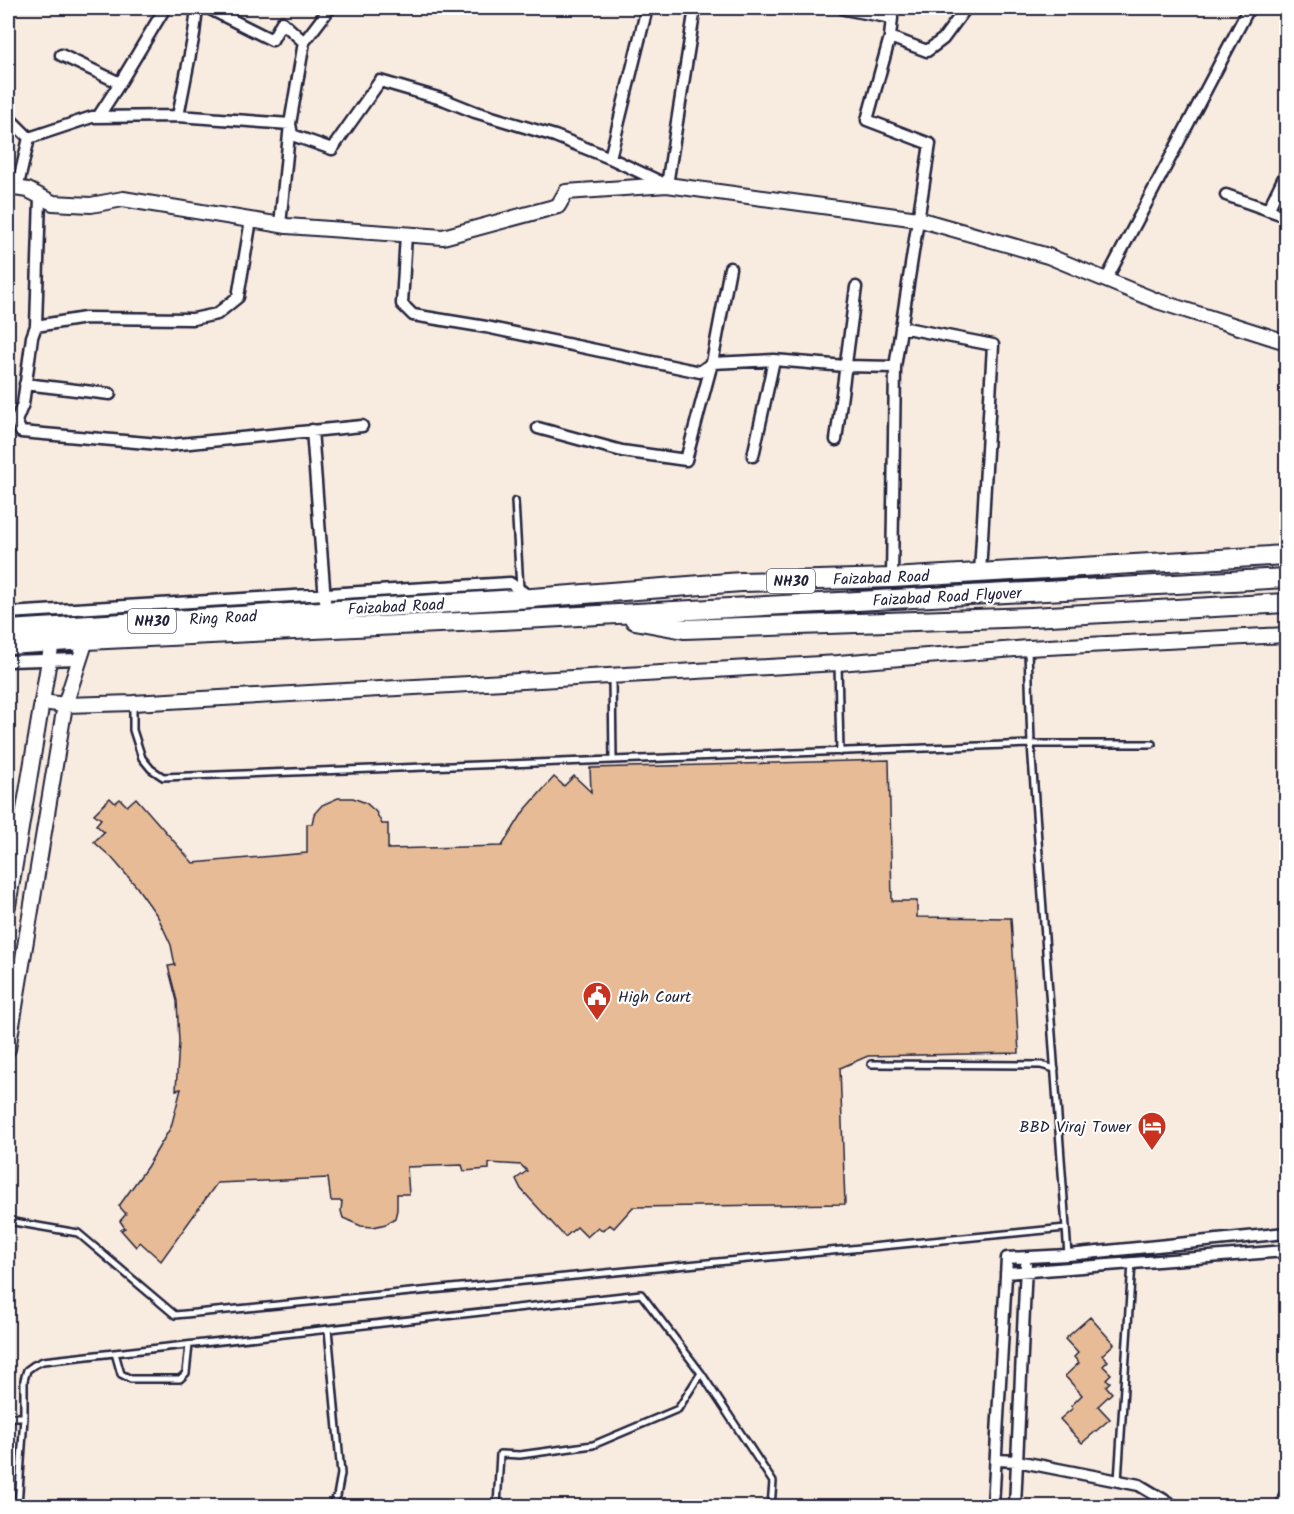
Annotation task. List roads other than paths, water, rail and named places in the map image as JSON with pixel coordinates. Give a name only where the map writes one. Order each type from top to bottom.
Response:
[{"type":"highway","name":"Faizabad Road","points":[[296,613],[325,602],[741,582],[892,578],[1287,555]]},
{"type":"highway","name":"Faizabad Road Flyover","points":[[607,614],[1287,578]]},
{"type":"highway","name":"NH30","points":[[607,614],[684,629],[1031,617],[1287,603]]},
{"type":"highway","name":"Ring Road","points":[[8,630],[296,613]]},
{"type":"highway","name":"Faizabad Road","points":[[8,645],[51,651],[86,640],[607,614]]},
{"type":"street","points":[[98,117],[165,8]]},
{"type":"street","points":[[178,116],[197,8]]},
{"type":"street","points":[[208,8],[272,39],[282,22],[304,42]]},
{"type":"street","points":[[280,225],[290,124],[304,42],[330,8]]},
{"type":"street","points":[[610,158],[647,8]]},
{"type":"street","points":[[666,185],[695,8]]},
{"type":"street","points":[[841,8],[892,18],[890,38],[867,120],[930,144],[895,367],[892,578]]},
{"type":"street","points":[[890,38],[927,51],[943,39],[966,8]]},
{"type":"street","points":[[1106,280],[1249,8]]},
{"type":"street","points":[[61,55],[120,83]]},
{"type":"street","points":[[290,124],[292,135],[332,149],[380,81],[555,136],[610,158],[666,185]]},
{"type":"street","points":[[29,138],[92,117],[178,116],[290,124]]},
{"type":"street","points":[[8,117],[29,138]]},
{"type":"street","points":[[29,138],[12,188],[28,190],[53,203],[91,205],[123,199],[280,225],[443,237],[558,206],[566,192],[666,185],[918,219],[1048,256],[1157,301],[1287,342]]},
{"type":"street","points":[[1268,210],[1287,173]]},
{"type":"street","points":[[1226,195],[1287,216]]},
{"type":"street","points":[[40,197],[36,326],[32,337],[23,404],[12,422],[21,432],[170,445],[362,426]]},
{"type":"street","points":[[36,326],[85,318],[193,319],[217,314],[238,297],[251,220]]},
{"type":"street","points":[[406,234],[402,304],[413,315],[486,327],[700,372],[712,363],[774,360],[845,366],[895,367]]},
{"type":"street","points":[[538,428],[622,451],[686,460],[712,363],[730,268]]},
{"type":"street","points":[[836,440],[856,287]]},
{"type":"street","points":[[901,327],[993,345],[980,573]]},
{"type":"street","points":[[753,456],[774,360]]},
{"type":"street","points":[[26,384],[110,394]]},
{"type":"street","points":[[8,613],[325,602],[312,430]]},
{"type":"street","points":[[42,702],[65,705],[133,704],[838,663],[1028,648],[1287,635]]},
{"type":"street","points":[[8,1049],[14,977],[65,705],[86,640]]},
{"type":"street","points":[[8,661],[51,651],[80,659]]},
{"type":"street","points":[[8,906],[51,651]]},
{"type":"street","points":[[993,1506],[1007,1258],[1068,1255],[1287,1233]]},
{"type":"street","points":[[1006,1273],[1287,1251]]},
{"type":"street","points":[[1015,1506],[1027,1256]]},
{"type":"street","points":[[997,1460],[1017,1461],[1139,1485],[1174,1506]]},
{"type":"street","points":[[1284,1506],[1287,1497]]},
{"type":"lane","points":[[515,501],[526,594]]},
{"type":"lane","points":[[1028,648],[1031,744],[1068,1255]]},
{"type":"lane","points":[[838,663],[840,752]]},
{"type":"lane","points":[[612,676],[614,760]]},
{"type":"lane","points":[[133,704],[133,730],[142,758],[151,769],[163,777],[1031,744],[1152,744]]},
{"type":"lane","points":[[871,1064],[1041,1065],[1055,1069]]},
{"type":"lane","points":[[8,1221],[78,1233],[175,1315],[1066,1228]]},
{"type":"lane","points":[[1118,1481],[1132,1263]]},
{"type":"lane","points":[[18,1506],[24,1380],[27,1370],[43,1361],[641,1294],[701,1373],[773,1482],[771,1506]]},
{"type":"lane","points":[[328,1329],[341,1474],[337,1496],[330,1506]]},
{"type":"lane","points":[[115,1353],[121,1374],[131,1379],[180,1379],[186,1373],[189,1345]]},
{"type":"lane","points":[[497,1506],[500,1454],[520,1455],[593,1445],[678,1409],[701,1373]]},
{"type":"lane","points":[[8,1417],[24,1417]]},
{"type":"place","name":"High Court","points":[[597,1022]]},
{"type":"place","name":"BBD Viraj Tower","points":[[1152,1152]]}]
